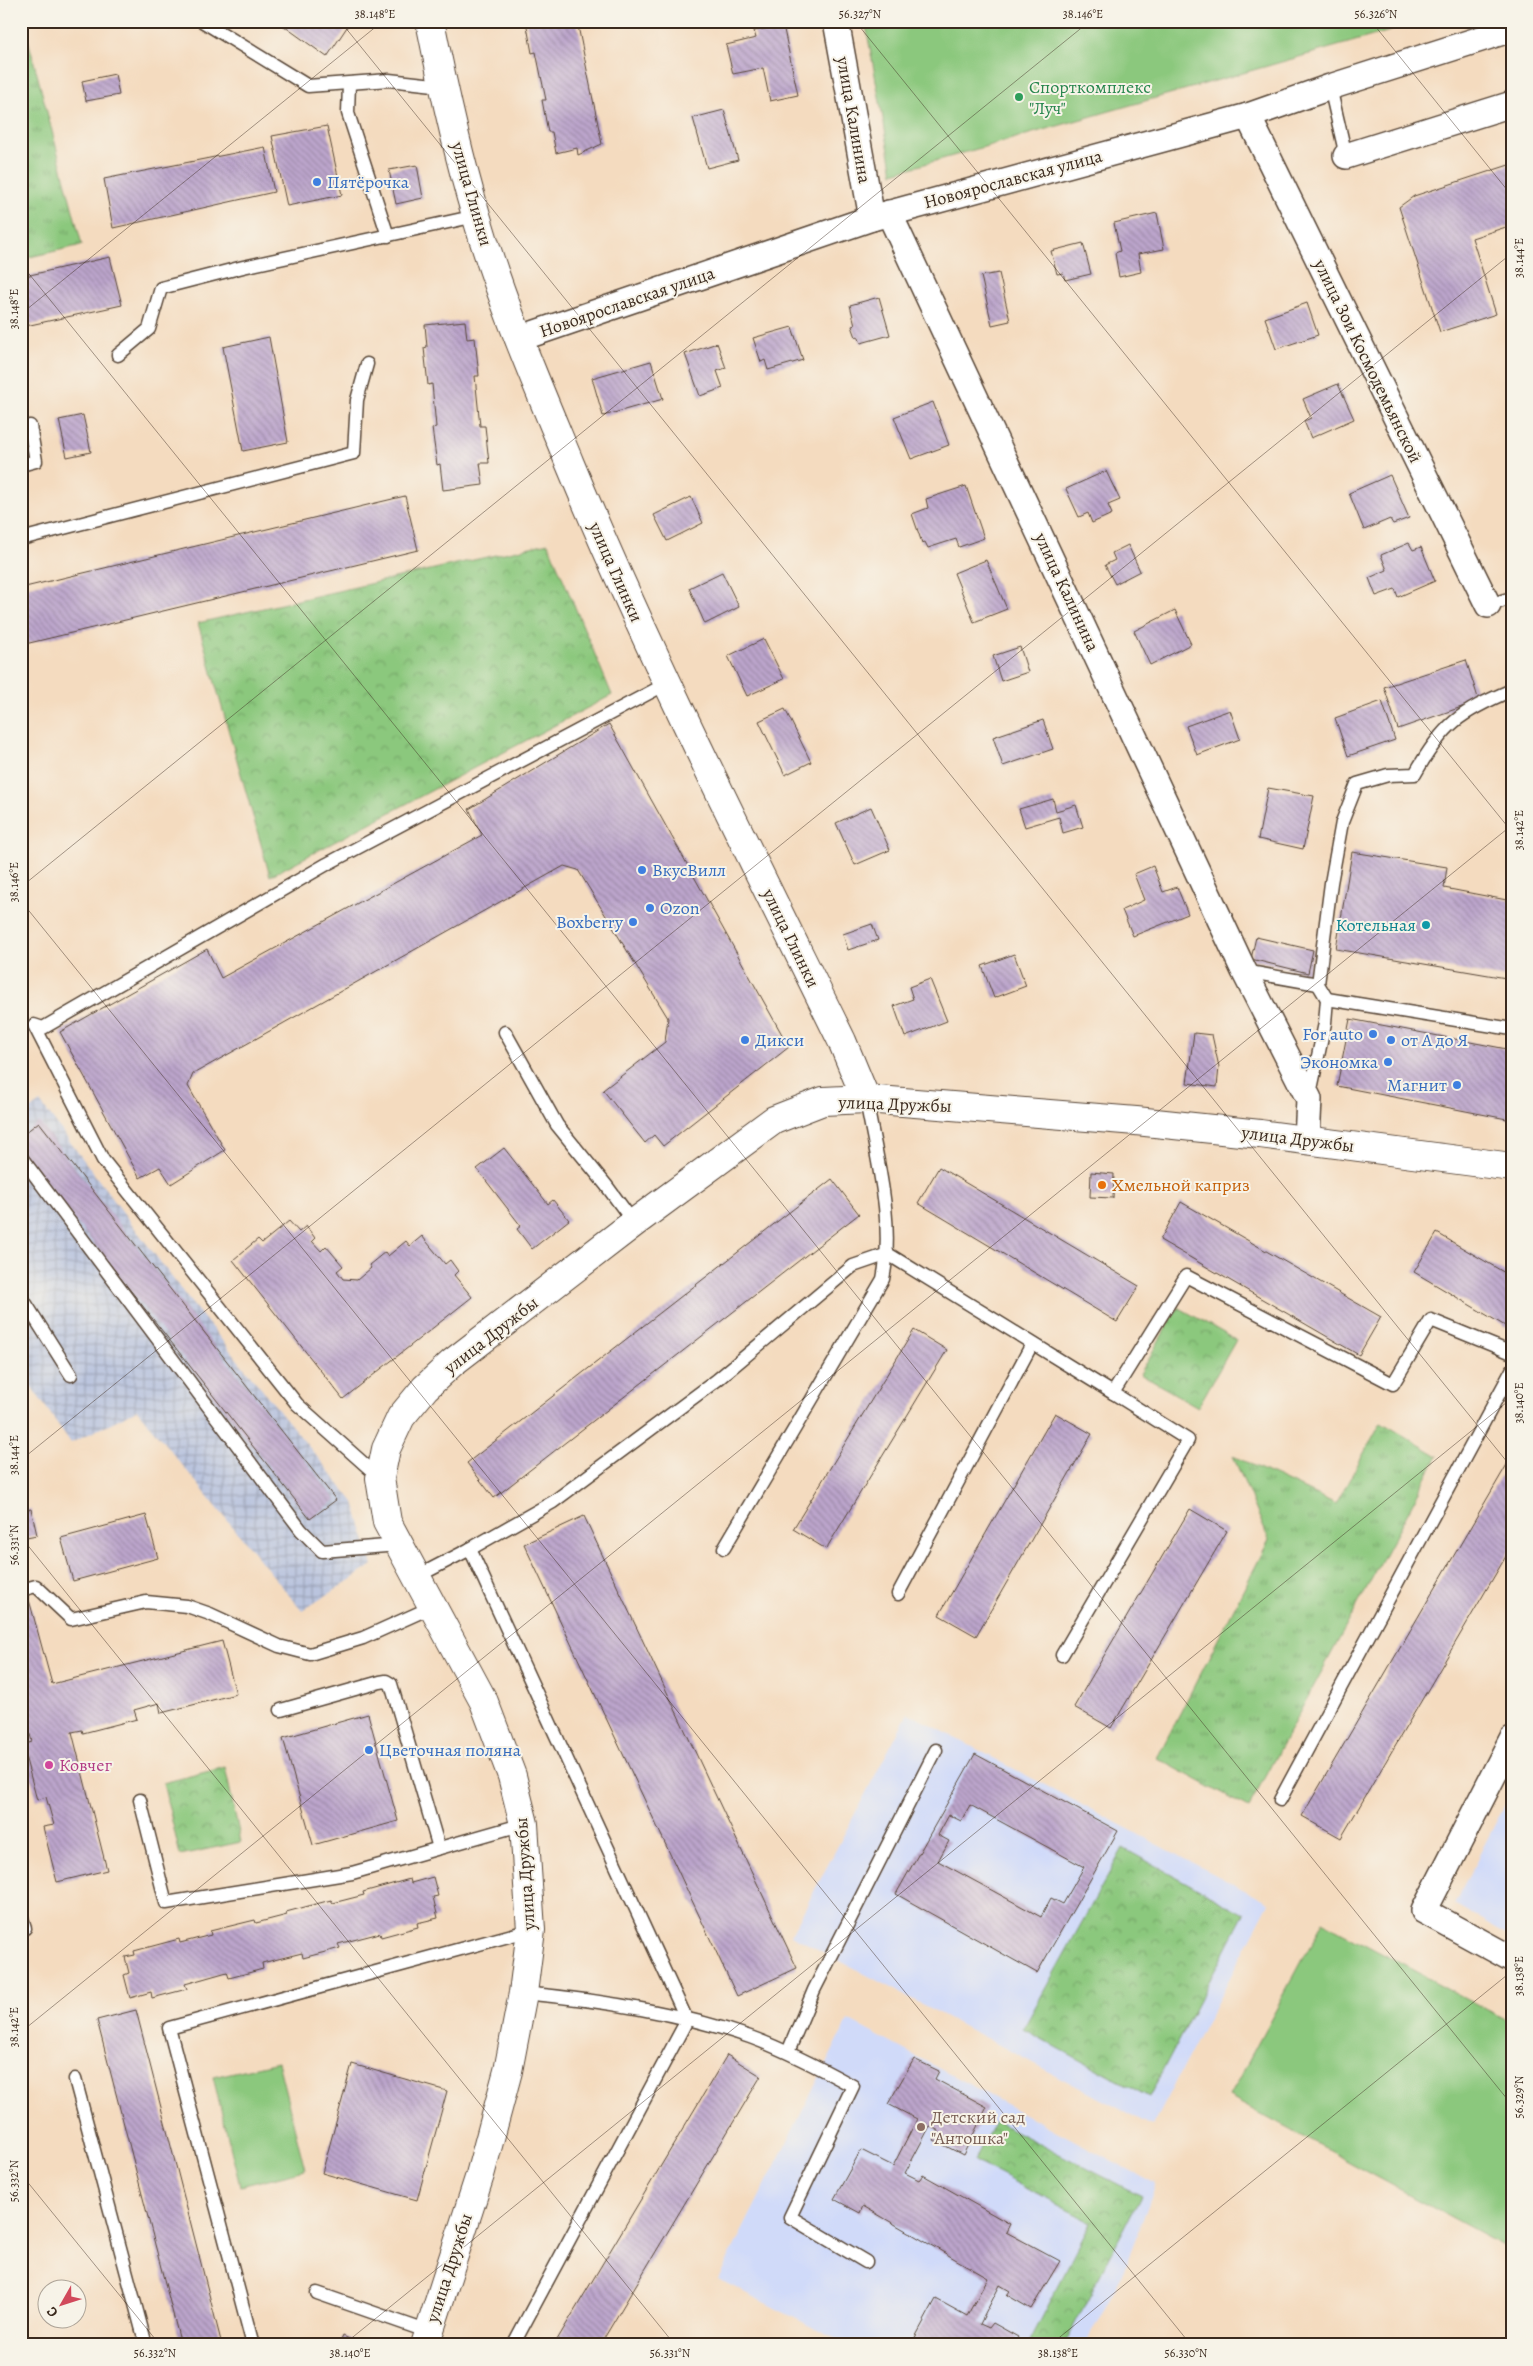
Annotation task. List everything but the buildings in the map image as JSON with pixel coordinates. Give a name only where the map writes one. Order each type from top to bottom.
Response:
[{"type":"street","name":"улица Глинки","points":[[430,21],[443,86],[476,216],[518,339],[602,541],[666,684],[842,1041],[866,1099]]},
{"type":"street","name":"улица Калинина","points":[[836,21],[880,216],[1244,971],[1309,1099]]},
{"type":"street","name":"Новоярославская улица","points":[[518,339],[880,216],[1248,116],[1330,87],[1512,29]]},
{"type":"street","points":[[1346,156],[1512,104]]},
{"type":"street","name":"улица Зои Космодемьянской","points":[[1248,116],[1488,605]]},
{"type":"street","name":"улица Дружбы","points":[[427,2338],[480,2175],[508,2070],[523,1993],[531,1930],[524,1824],[512,1776],[484,1702],[387,1522],[380,1478],[386,1449],[401,1417],[425,1388],[452,1363],[774,1120],[823,1101],[866,1099],[1136,1121],[1307,1140],[1512,1167]]},
{"type":"street","points":[[1307,1140],[1309,1099]]},
{"type":"street","points":[[1512,1738],[1424,1910],[1512,1959]]},
{"type":"lane","points":[[202,21],[308,86],[389,80],[443,86]]},
{"type":"lane","points":[[349,84],[348,113],[388,236]]},
{"type":"lane","points":[[1330,87],[1346,156]]},
{"type":"lane","points":[[118,355],[149,329],[161,288],[243,267],[476,216]]},
{"type":"lane","points":[[21,539],[354,453],[357,400],[367,364]]},
{"type":"lane","points":[[21,465],[36,461],[30,426]]},
{"type":"lane","points":[[1488,605],[1512,598]]},
{"type":"lane","points":[[380,1478],[297,1404],[103,1160],[34,1025],[43,1028],[327,864],[666,684]]},
{"type":"lane","points":[[1309,1099],[1325,1022],[1327,999],[1318,984],[1342,822],[1357,784],[1388,775],[1415,774],[1431,745],[1464,712],[1512,690]]},
{"type":"lane","points":[[1244,971],[1318,984]]},
{"type":"lane","points":[[1327,999],[1512,1029]]},
{"type":"lane","points":[[505,1032],[557,1125],[606,1185],[634,1224]]},
{"type":"lane","points":[[724,1548],[883,1279],[888,1254],[884,1199],[866,1099]]},
{"type":"lane","points":[[21,1157],[301,1530],[322,1551],[399,1545]]},
{"type":"lane","points":[[888,1254],[1188,1440],[1062,1656]]},
{"type":"lane","points":[[416,1577],[553,1502],[717,1380],[853,1266],[888,1254]]},
{"type":"lane","points":[[1113,1393],[1186,1276],[1393,1384],[1431,1320],[1512,1353]]},
{"type":"lane","points":[[21,1296],[71,1375]]},
{"type":"lane","points":[[898,1594],[1032,1344]]},
{"type":"lane","points":[[1280,1800],[1512,1370]]},
{"type":"lane","points":[[470,1549],[687,2020]]},
{"type":"lane","points":[[21,1590],[36,1586],[71,1619],[146,1602],[187,1606],[210,1614],[279,1646],[310,1654],[363,1638],[432,1607]]},
{"type":"lane","points":[[282,1710],[380,1682],[386,1681],[392,1684],[439,1848]]},
{"type":"lane","points":[[788,2052],[814,1990],[936,1750]]},
{"type":"lane","points":[[140,1800],[166,1903],[352,1872],[524,1824]]},
{"type":"lane","points":[[21,1915],[25,1928]]},
{"type":"lane","points":[[253,2345],[169,2028],[531,1930]]},
{"type":"lane","points":[[523,1993],[584,1999],[687,2020],[750,2037],[788,2052],[853,2086],[790,2217],[866,2262]]},
{"type":"lane","points":[[513,2345],[687,2020]]},
{"type":"lane","points":[[75,2079],[146,2345]]},
{"type":"lane","points":[[317,2294],[427,2338]]},
{"type":"shaded area","points":[[40,1102],[189,1300],[354,1502],[373,1565],[302,1611],[137,1410],[71,1443],[21,1372],[21,1116]]},
{"type":"shaded area","points":[[908,1713],[1269,1903],[1152,2126],[791,1935]]},
{"type":"shaded area","points":[[1512,1791],[1512,1937],[1454,1904]]},
{"type":"shaded area","name":"Детский сад \"Антошка\"","points":[[848,2020],[1156,2184],[1121,2277],[1085,2345],[848,2345],[718,2279]]},
{"type":"green space","name":"Спорткомплекс \"Луч\"","points":[[865,21],[1425,21],[893,173]]},
{"type":"green space","points":[[26,32],[82,245],[21,259],[21,33]]},
{"type":"green space","points":[[548,543],[612,695],[270,876],[198,623]]},
{"type":"green space","points":[[1178,1307],[1236,1340],[1198,1407],[1140,1374]]},
{"type":"green space","points":[[1381,1422],[1438,1456],[1248,1808],[1157,1758],[1269,1540],[1233,1456],[1336,1504]]},
{"type":"green space","points":[[225,1767],[241,1842],[180,1855],[163,1783]]},
{"type":"green space","points":[[1123,1848],[1244,1914],[1149,2097],[1023,2029]]},
{"type":"green space","points":[[1323,1922],[1512,2023],[1512,2250],[1229,2097]]},
{"type":"green space","points":[[278,2062],[305,2170],[240,2186],[213,2077]]},
{"type":"green space","points":[[995,2121],[1141,2196],[1064,2345],[1028,2345],[1091,2222],[974,2161]]},
{"type":"place","name":"Спорткомплекс \"Луч\"","points":[[1019,97]]},
{"type":"place","name":"Пятёрочка","points":[[317,182]]},
{"type":"place","name":"ВкусВилл","points":[[642,870]]},
{"type":"place","name":"Ozon","points":[[650,908]]},
{"type":"place","name":"Boxberry","points":[[633,922]]},
{"type":"place","name":"Котельная","points":[[1426,925]]},
{"type":"place","name":"For auto","points":[[1373,1034]]},
{"type":"place","name":"Дикси","points":[[745,1040]]},
{"type":"place","name":"от А до Я","points":[[1391,1040]]},
{"type":"place","name":"Экономка","points":[[1388,1062]]},
{"type":"place","name":"Магнит","points":[[1457,1085]]},
{"type":"place","name":"Хмельной каприз","points":[[1102,1185]]},
{"type":"place","name":"Цветочная поляна","points":[[369,1750]]},
{"type":"place","name":"Ковчег","points":[[49,1765]]},
{"type":"place","name":"Детский сад \"Антошка\"","points":[[921,2127]]}]
